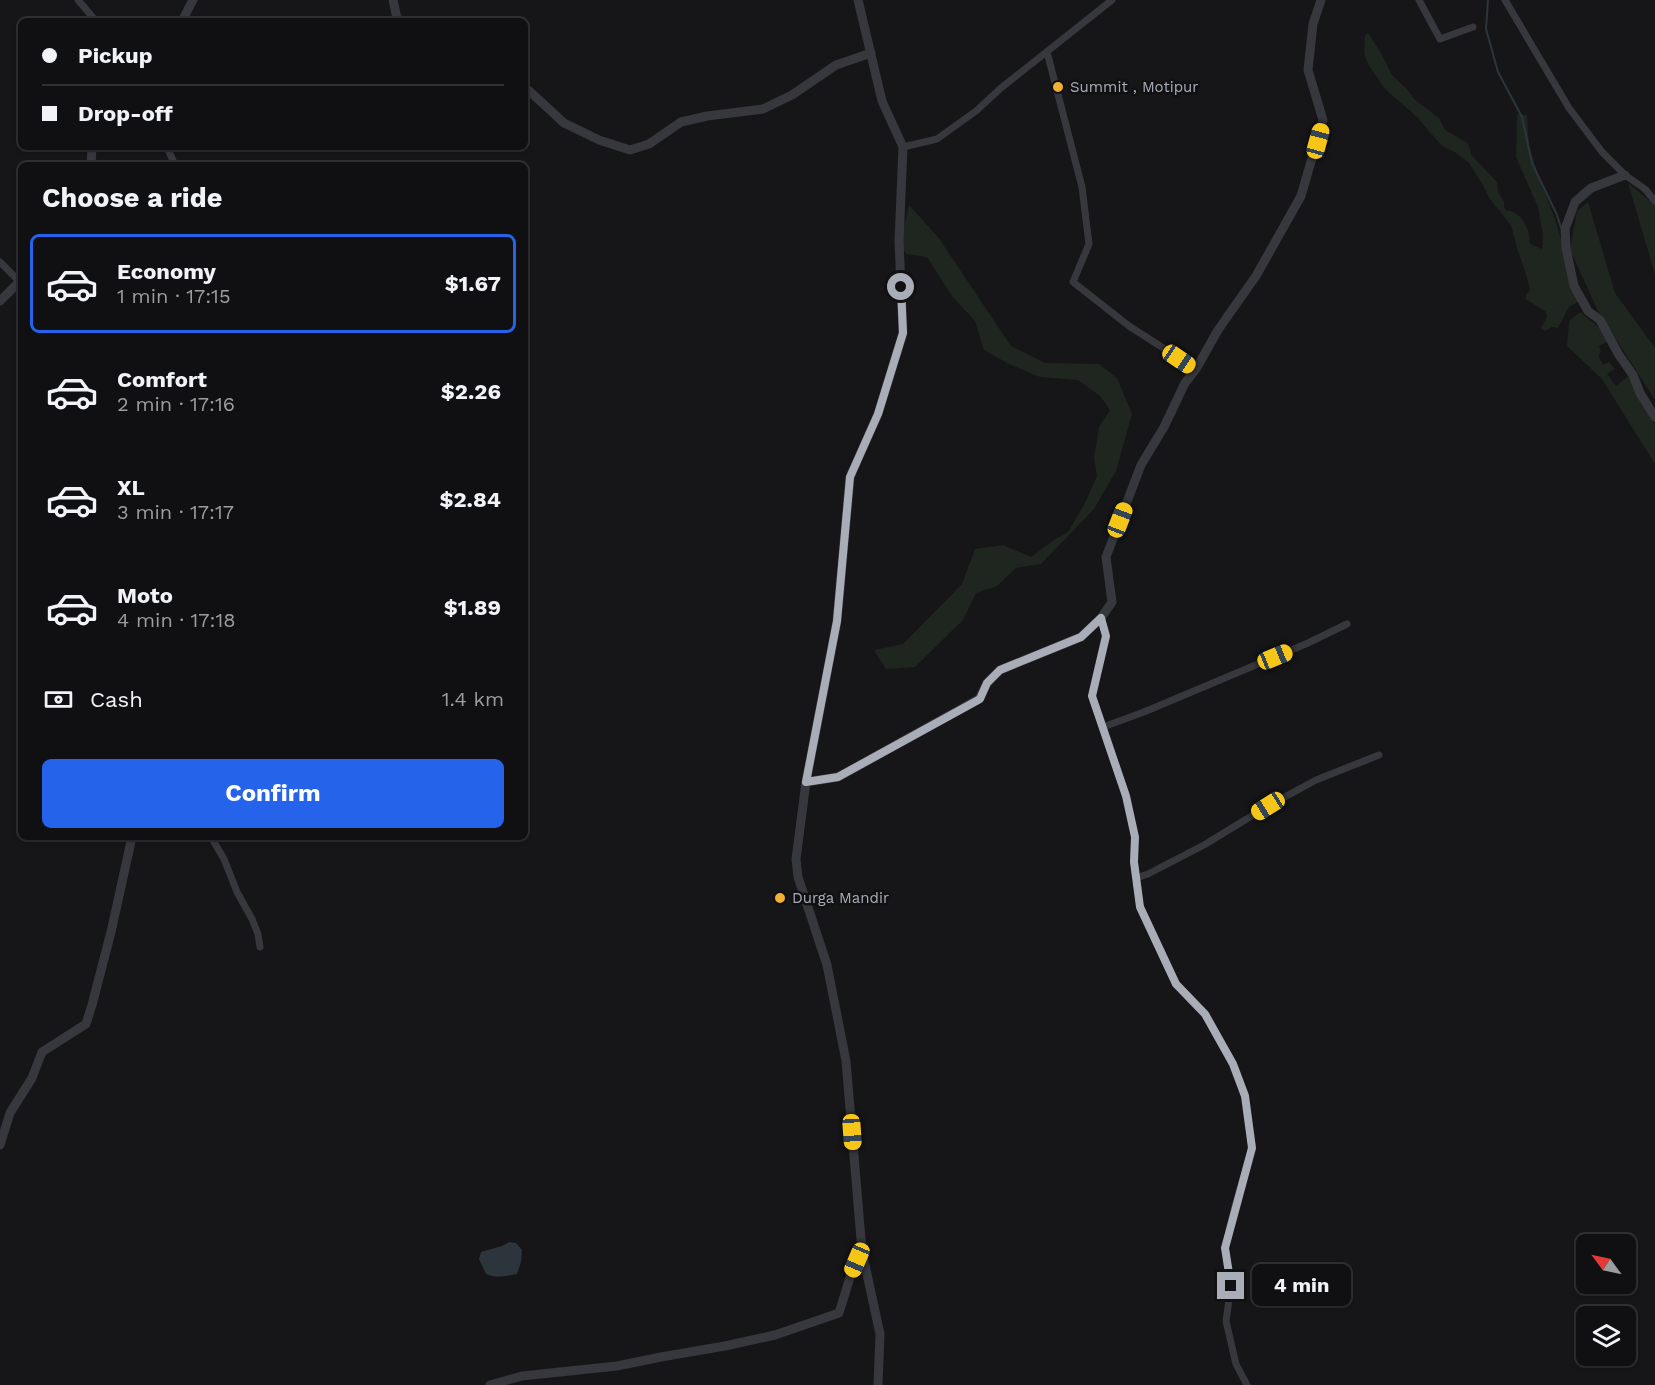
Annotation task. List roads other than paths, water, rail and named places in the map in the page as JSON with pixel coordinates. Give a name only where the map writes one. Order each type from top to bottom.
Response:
[{"type":"street","points":[[78,0],[93,18]]},
{"type":"street","points":[[184,18],[193,0]]},
{"type":"street","points":[[393,0],[397,18]]},
{"type":"street","points":[[858,0],[882,101],[903,147],[899,241],[903,333],[878,414],[850,477],[837,621],[806,782],[796,859],[798,877],[827,965],[846,1061],[862,1251],[880,1334],[878,1385]]},
{"type":"street","points":[[903,147],[937,139],[976,111],[1112,0]]},
{"type":"street","points":[[806,782],[838,777],[980,699],[987,683],[1000,670],[1081,637],[1101,618],[1112,602],[1106,557],[1141,465],[1164,427],[1185,383],[1196,369],[1218,330],[1256,276],[1301,196],[1323,120],[1308,70],[1313,24],[1321,0]]},
{"type":"street","points":[[1419,0],[1440,39],[1473,27]]},
{"type":"street","points":[[1505,0],[1569,108],[1602,152],[1625,175],[1645,189],[1655,201]]},
{"type":"street","points":[[1047,52],[1082,187],[1089,244],[1073,282],[1129,326],[1196,369]]},
{"type":"street","points":[[528,90],[564,123],[599,140],[630,150],[649,144],[681,122],[707,116],[763,109],[792,95],[836,65],[871,53]]},
{"type":"street","points":[[1625,175],[1591,188],[1575,202],[1565,229],[1566,248],[1575,286],[1588,311],[1600,320],[1655,417]]},
{"type":"street","points":[[0,262],[18,279]]},
{"type":"street","points":[[0,301],[18,283]]},
{"type":"street","points":[[1101,618],[1106,636],[1092,696],[1126,796],[1135,837],[1134,862],[1140,907],[1176,984],[1205,1014],[1233,1064],[1245,1096],[1252,1148],[1225,1248],[1231,1286],[1226,1321],[1236,1364],[1247,1385]]},
{"type":"street","points":[[1103,727],[1308,643],[1347,624]]},
{"type":"street","points":[[1136,878],[1204,845],[1316,780],[1379,755]]},
{"type":"street","points":[[0,1145],[10,1113],[32,1078],[42,1052],[86,1024],[111,932],[131,840]]},
{"type":"street","points":[[213,840],[252,919],[260,947]]},
{"type":"street","points":[[490,1385],[522,1376],[617,1366],[725,1346],[776,1335],[839,1313],[851,1274],[862,1251]]},
{"type":"waterway","points":[[1488,0],[1486,29],[1498,72],[1522,117],[1532,163],[1561,228]]},
{"type":"place","name":"Summit , Motipur","points":[[1058,87]]},
{"type":"place","name":"Durga Mandir","points":[[780,898]]}]
